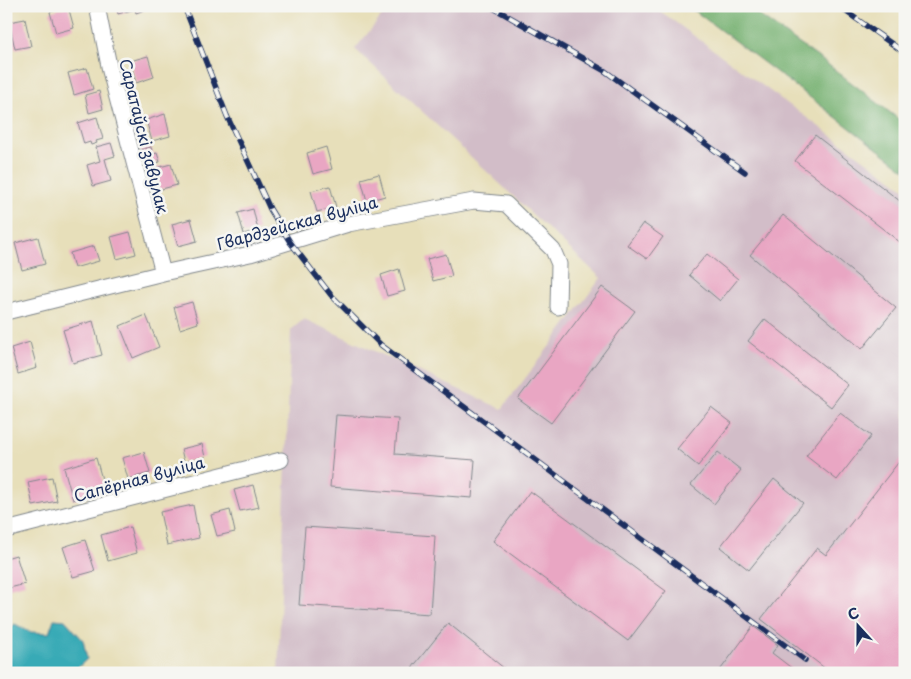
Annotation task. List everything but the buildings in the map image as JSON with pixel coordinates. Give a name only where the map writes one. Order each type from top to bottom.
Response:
[{"type":"street","name":"Саратаўскі завулак","points":[[97,6],[110,70],[162,273]]},
{"type":"street","name":"Гвардзейская вуліца","points":[[6,312],[162,273],[250,254],[348,224],[474,201],[506,204],[553,250],[559,264],[558,307]]},
{"type":"street","name":"Сапёрная вуліца","points":[[6,530],[282,460]]},
{"type":"shaded area","points":[[390,6],[653,6],[905,189],[905,673],[278,673],[291,330],[304,319],[502,409],[601,278],[355,49]]},
{"type":"green space","points":[[688,6],[746,6],[826,63],[905,124],[905,170],[803,92]]},
{"type":"water","points":[[54,619],[65,620],[83,640],[87,659],[72,673],[6,673],[6,630],[15,624],[30,632],[49,633]]},
{"type":"railway","points":[[184,6],[227,116],[270,209],[290,242],[331,295],[381,345],[805,660]]},
{"type":"railway","points":[[490,6],[605,71],[745,172]]},
{"type":"railway","points":[[838,6],[905,53]]}]
